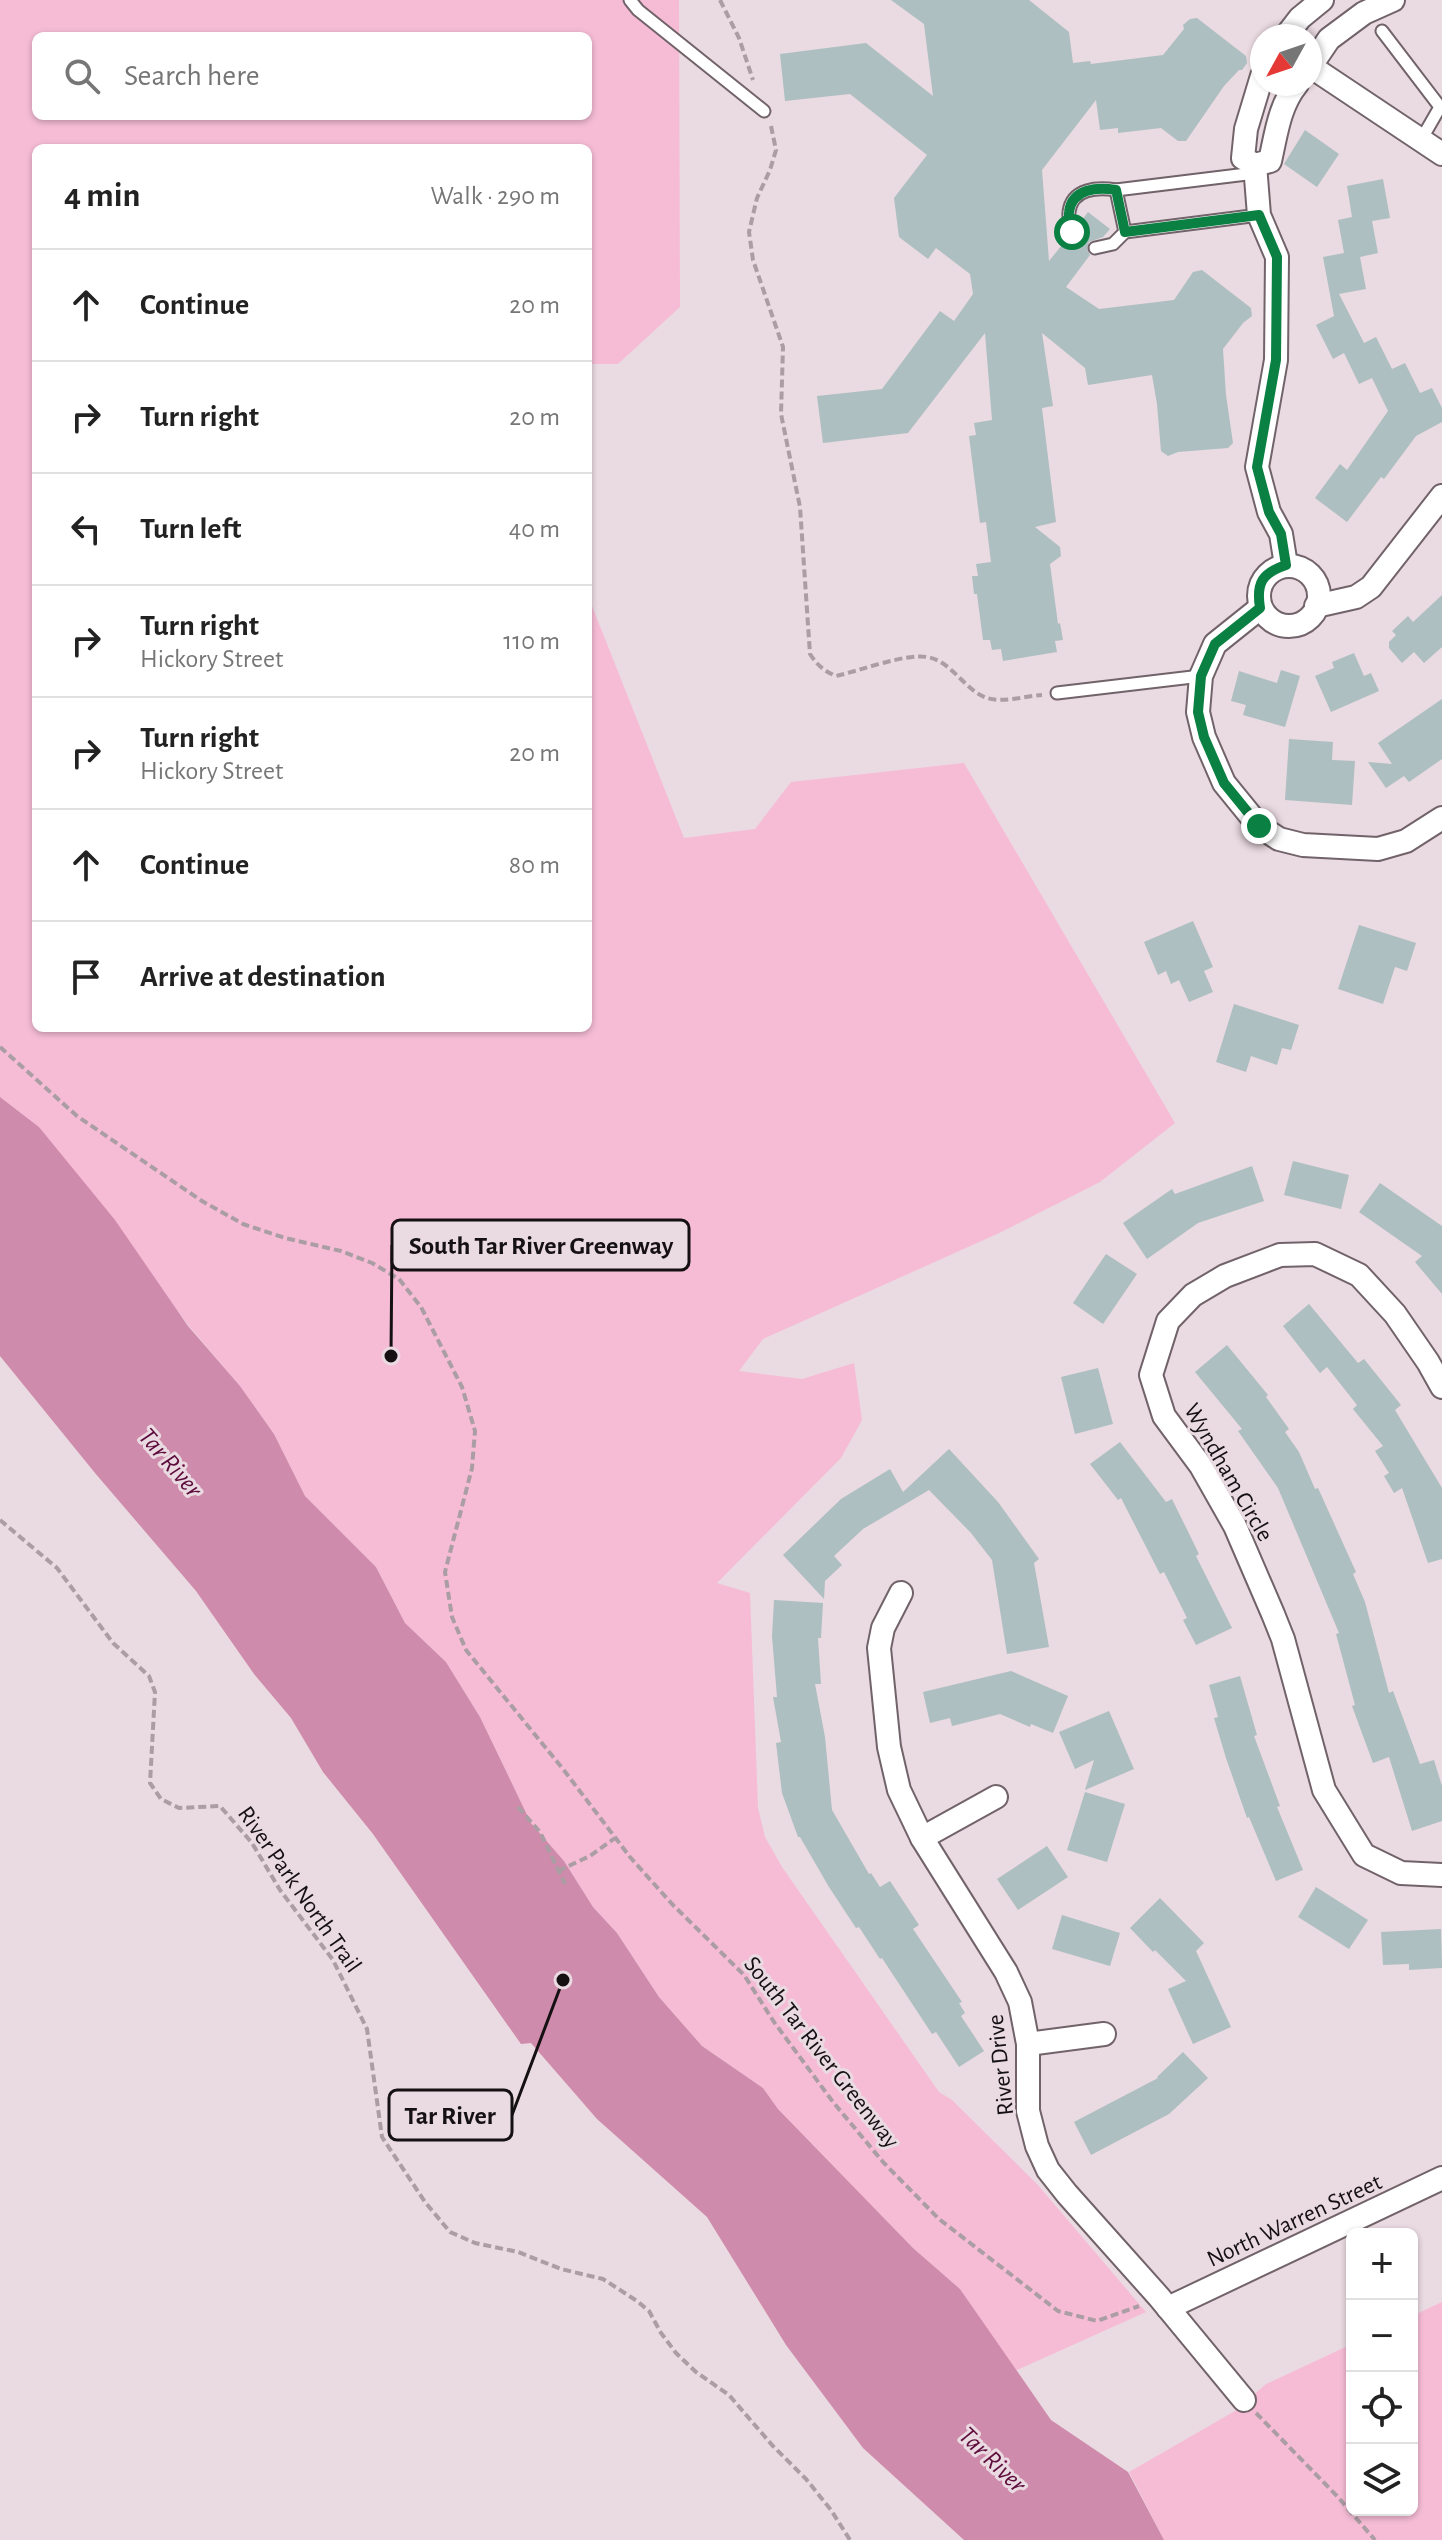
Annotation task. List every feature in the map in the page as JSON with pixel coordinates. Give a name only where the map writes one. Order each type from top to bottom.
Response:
[{"type":"street","points":[[1295,24],[1322,0]]},
{"type":"street","points":[[1322,49],[1329,39],[1364,13],[1393,0]]},
{"type":"street","points":[[1322,75],[1442,154]]},
{"type":"street","points":[[1256,96],[1246,129],[1243,158],[1255,169],[1259,215],[1277,257],[1276,360],[1257,467],[1269,512],[1281,534],[1286,565]]},
{"type":"street","points":[[1255,169],[1270,161],[1288,96]]},
{"type":"street","points":[[1316,606],[1356,597],[1371,587],[1442,496]]},
{"type":"street","points":[[1286,565],[1301,567],[1312,575],[1320,595],[1316,606],[1313,615],[1296,626],[1275,623],[1260,608],[1258,594],[1262,580],[1272,570],[1286,565]]},
{"type":"street","points":[[1260,608],[1215,644],[1201,676],[1198,712],[1213,763],[1224,783],[1259,826],[1279,839],[1303,845],[1378,849],[1406,841],[1442,818]]},
{"type":"street","name":"Wyndham Circle","points":[[1442,1387],[1395,1314],[1359,1275],[1315,1254],[1280,1255],[1225,1276],[1193,1295],[1168,1321],[1151,1375],[1164,1416],[1201,1466],[1235,1526],[1278,1627],[1324,1790],[1364,1855],[1401,1873],[1442,1875]]},
{"type":"street","name":"River Drive","points":[[901,1593],[883,1628],[879,1648],[889,1747],[899,1790],[922,1838],[1006,1972],[1020,2002],[1028,2044],[1028,2111],[1037,2146],[1048,2170],[1244,2400]]},
{"type":"street","points":[[922,1838],[996,1797]]},
{"type":"street","points":[[1028,2044],[1104,2034]]},
{"type":"street","name":"North Warren Street","points":[[1168,2308],[1442,2178]]},
{"type":"lane","points":[[630,0],[638,10],[764,111]]},
{"type":"lane","points":[[1382,31],[1440,107],[1421,140]]},
{"type":"lane","points":[[1072,232],[1069,212],[1079,194],[1098,187],[1116,190],[1255,169]]},
{"type":"lane","points":[[1116,190],[1125,232]]},
{"type":"lane","points":[[1095,248],[1113,244],[1125,232],[1259,215]]},
{"type":"lane","points":[[1057,693],[1201,676]]},
{"type":"path","points":[[720,0],[739,38],[773,130],[776,150],[757,198],[749,232],[753,260],[783,347],[781,414],[800,507],[810,654],[826,672],[836,676],[926,656],[943,663],[986,698],[1057,693]]},
{"type":"path","name":"South Tar River Greenway","points":[[0,1047],[77,1116],[202,1201],[243,1224],[341,1251],[372,1263],[399,1279],[421,1307],[462,1387],[475,1431],[472,1468],[445,1572],[452,1617],[466,1650],[615,1838],[672,1904],[744,1975],[774,2022],[833,2102],[883,2162],[939,2219],[1058,2311],[1097,2321],[1141,2306]]},
{"type":"path","name":"River Park North Trail","points":[[0,1520],[57,1568],[113,1643],[149,1676],[155,1692],[150,1783],[161,1799],[179,1808],[220,1806],[231,1816],[252,1843],[280,1890],[333,1960],[367,2029],[382,2137],[425,2202],[450,2232],[475,2243],[518,2252],[561,2269],[603,2279],[637,2301],[649,2311],[676,2353],[696,2372],[729,2395],[806,2479],[850,2540]]},
{"type":"path","points":[[518,1807],[540,1832],[565,1884]]},
{"type":"path","points":[[558,1871],[615,1838]]},
{"type":"path","points":[[1244,2400],[1375,2540]]},
{"type":"shaded area","points":[[0,0],[679,0],[680,307],[618,364],[592,364],[592,144],[32,144],[32,1032],[592,1032],[592,606],[684,838],[755,829],[791,782],[964,763],[1175,1123],[1100,1182],[997,1234],[763,1339],[739,1371],[802,1379],[854,1363],[862,1420],[841,1458],[717,1583],[750,1593],[758,1808],[765,1837],[782,1867],[939,2092],[952,2100],[1037,2184],[1146,2312],[1015,2371],[960,2289],[913,2248],[778,2109],[763,2088],[702,2046],[659,1997],[617,1933],[593,1907],[564,1861],[531,1823],[480,1717],[446,1662],[405,1623],[376,1567],[305,1496],[274,1434],[240,1386],[189,1326],[39,1127],[0,1097]]},
{"type":"shaded area","points":[[1442,2302],[1442,2540],[1164,2540],[1129,2472],[1235,2411],[1266,2384],[1346,2347],[1346,2516],[1418,2516],[1418,2313]]},
{"type":"water","points":[[0,1097],[39,1127],[115,1220],[188,1326],[240,1386],[274,1434],[305,1496],[376,1567],[405,1623],[446,1662],[480,1717],[531,1823],[564,1861],[593,1907],[617,1933],[659,1997],[702,2046],[763,2088],[778,2109],[913,2248],[960,2289],[1051,2420],[1128,2472],[1164,2540],[964,2540],[863,2448],[786,2345],[707,2217],[597,2119],[531,2043],[521,2044],[373,1834],[323,1772],[291,1718],[254,1674],[196,1591],[0,1356]]},
{"type":"building","points":[[891,0],[1029,0],[1069,32],[1073,63],[1090,61],[1091,64],[1163,55],[1184,29],[1183,25],[1197,18],[1246,56],[1247,63],[1224,86],[1186,141],[1178,141],[1161,128],[1118,133],[1118,128],[1100,130],[1096,100],[1042,170],[1049,261],[1067,239],[1078,238],[1079,224],[1088,212],[1110,229],[1103,237],[1089,242],[1087,249],[1090,255],[1066,287],[1099,309],[1174,300],[1193,272],[1202,270],[1251,308],[1252,316],[1223,349],[1233,443],[1228,448],[1178,452],[1168,456],[1161,451],[1152,375],[1088,385],[1085,368],[1042,333],[1053,406],[1042,408],[1056,522],[1035,527],[1060,547],[1061,556],[1050,564],[1063,640],[1055,641],[1057,652],[1003,661],[1001,649],[992,650],[990,640],[983,640],[972,576],[978,576],[976,564],[991,562],[986,522],[980,523],[969,436],[976,435],[974,423],[992,420],[985,333],[908,433],[823,443],[817,396],[882,389],[940,311],[954,321],[973,294],[970,274],[936,248],[928,259],[899,237],[894,198],[927,155],[850,94],[785,101],[780,54],[866,43],[933,96],[924,24]]},
{"type":"building","points":[[1305,130],[1339,154],[1317,187],[1284,164]]},
{"type":"building","points":[[1383,179],[1390,218],[1372,221],[1378,253],[1360,257],[1366,289],[1339,294],[1364,343],[1376,337],[1392,369],[1405,363],[1420,393],[1432,388],[1442,408],[1442,422],[1416,436],[1347,522],[1315,498],[1340,464],[1347,470],[1388,411],[1372,378],[1359,384],[1344,353],[1333,359],[1316,325],[1334,316],[1323,257],[1344,253],[1338,220],[1352,217],[1347,186]]},
{"type":"building","points":[[1442,595],[1442,647],[1424,663],[1414,652],[1402,663],[1389,648],[1389,642],[1396,635],[1392,631],[1408,616],[1413,622]]},
{"type":"building","points":[[1354,653],[1364,676],[1371,673],[1379,691],[1331,712],[1315,676],[1334,668],[1332,662]]},
{"type":"building","points":[[1281,670],[1300,676],[1285,727],[1243,715],[1246,705],[1231,701],[1239,671],[1277,683]]},
{"type":"building","points":[[1442,699],[1442,759],[1409,782],[1404,776],[1386,788],[1368,762],[1392,764],[1378,743]]},
{"type":"building","points":[[1289,739],[1333,742],[1332,760],[1355,761],[1352,805],[1285,800]]},
{"type":"building","points":[[1193,921],[1213,967],[1204,971],[1213,992],[1189,1002],[1179,980],[1171,984],[1166,971],[1158,975],[1144,942]]},
{"type":"building","points":[[1359,925],[1416,943],[1407,971],[1395,967],[1383,1004],[1338,989]]},
{"type":"building","points":[[1234,1004],[1299,1025],[1291,1050],[1282,1048],[1277,1065],[1251,1056],[1246,1072],[1216,1062]]},
{"type":"building","points":[[1293,1161],[1349,1175],[1341,1209],[1284,1195]]},
{"type":"building","points":[[1252,1166],[1264,1201],[1198,1223],[1147,1259],[1123,1223],[1172,1189],[1175,1194]]},
{"type":"building","points":[[1380,1183],[1442,1226],[1442,1294],[1415,1262],[1422,1256],[1359,1212]]},
{"type":"building","points":[[1106,1254],[1137,1274],[1103,1324],[1073,1303]]},
{"type":"building","points":[[1309,1304],[1358,1363],[1364,1359],[1401,1405],[1395,1410],[1442,1488],[1442,1559],[1428,1563],[1402,1488],[1394,1493],[1384,1476],[1389,1473],[1375,1451],[1383,1446],[1353,1409],[1357,1405],[1327,1367],[1320,1373],[1283,1326]]},
{"type":"building","points":[[1227,1345],[1268,1395],[1266,1397],[1289,1429],[1285,1432],[1299,1452],[1315,1489],[1318,1488],[1356,1572],[1353,1574],[1365,1602],[1389,1693],[1393,1691],[1420,1764],[1434,1760],[1442,1786],[1442,1821],[1412,1831],[1389,1757],[1373,1763],[1352,1706],[1355,1705],[1336,1634],[1339,1633],[1278,1488],[1238,1431],[1242,1429],[1195,1372]]},
{"type":"building","points":[[1098,1368],[1113,1424],[1075,1434],[1061,1377]]},
{"type":"building","points":[[1120,1442],[1166,1502],[1172,1499],[1232,1628],[1196,1645],[1183,1620],[1187,1618],[1164,1572],[1160,1574],[1121,1498],[1118,1500],[1090,1464]]},
{"type":"building","points":[[949,1449],[998,1502],[1039,1559],[1034,1563],[1049,1647],[1007,1654],[992,1560],[971,1533],[929,1490],[863,1529],[834,1556],[842,1565],[825,1581],[824,1599],[783,1555],[841,1499],[890,1469],[903,1492]]},
{"type":"building","points":[[774,1600],[823,1603],[821,1638],[818,1638],[821,1684],[815,1684],[825,1737],[832,1810],[869,1874],[880,1887],[890,1881],[919,1925],[913,1929],[962,2002],[959,2003],[965,2013],[961,2016],[984,2051],[959,2067],[936,2032],[932,2034],[882,1958],[859,1927],[856,1928],[798,1837],[782,1793],[776,1743],[781,1742],[773,1697],[777,1697],[772,1636]]},
{"type":"building","points":[[1011,1671],[1068,1696],[1053,1733],[1000,1714],[952,1726],[950,1718],[930,1723],[923,1692]]},
{"type":"building","points":[[1240,1676],[1257,1735],[1254,1736],[1280,1806],[1277,1807],[1303,1870],[1276,1881],[1247,1818],[1214,1718],[1218,1717],[1209,1685]]},
{"type":"building","points":[[1109,1711],[1134,1769],[1085,1790],[1094,1760],[1075,1769],[1059,1732]]},
{"type":"building","points":[[1085,1792],[1125,1804],[1107,1862],[1067,1850]]},
{"type":"building","points":[[1047,1846],[1068,1877],[1018,1910],[997,1879]]},
{"type":"building","points":[[1316,1887],[1368,1920],[1349,1949],[1298,1917]]},
{"type":"building","points":[[1160,1898],[1204,1943],[1196,1951],[1231,2027],[1193,2044],[1168,1989],[1186,1981],[1130,1928]]},
{"type":"building","points":[[1062,1915],[1120,1933],[1110,1966],[1052,1949]]},
{"type":"building","points":[[1441,1929],[1442,1968],[1409,1970],[1409,1964],[1383,1965],[1381,1932]]},
{"type":"building","points":[[1183,2052],[1208,2078],[1169,2114],[1091,2155],[1074,2122],[1158,2078]]},
{"type":"place","name":"South Tar River Greenway","points":[[391,1356]]},
{"type":"place","name":"Tar River","points":[[563,1980]]},
{"type":"route","points":[[1072,232],[1069,212],[1079,194],[1098,187],[1116,190],[1125,232],[1259,215],[1277,257],[1276,360],[1257,467],[1269,512],[1281,534],[1286,565],[1272,570],[1262,580],[1258,594],[1260,608],[1215,644],[1201,676],[1198,712],[1213,763],[1224,783],[1259,826]]}]
